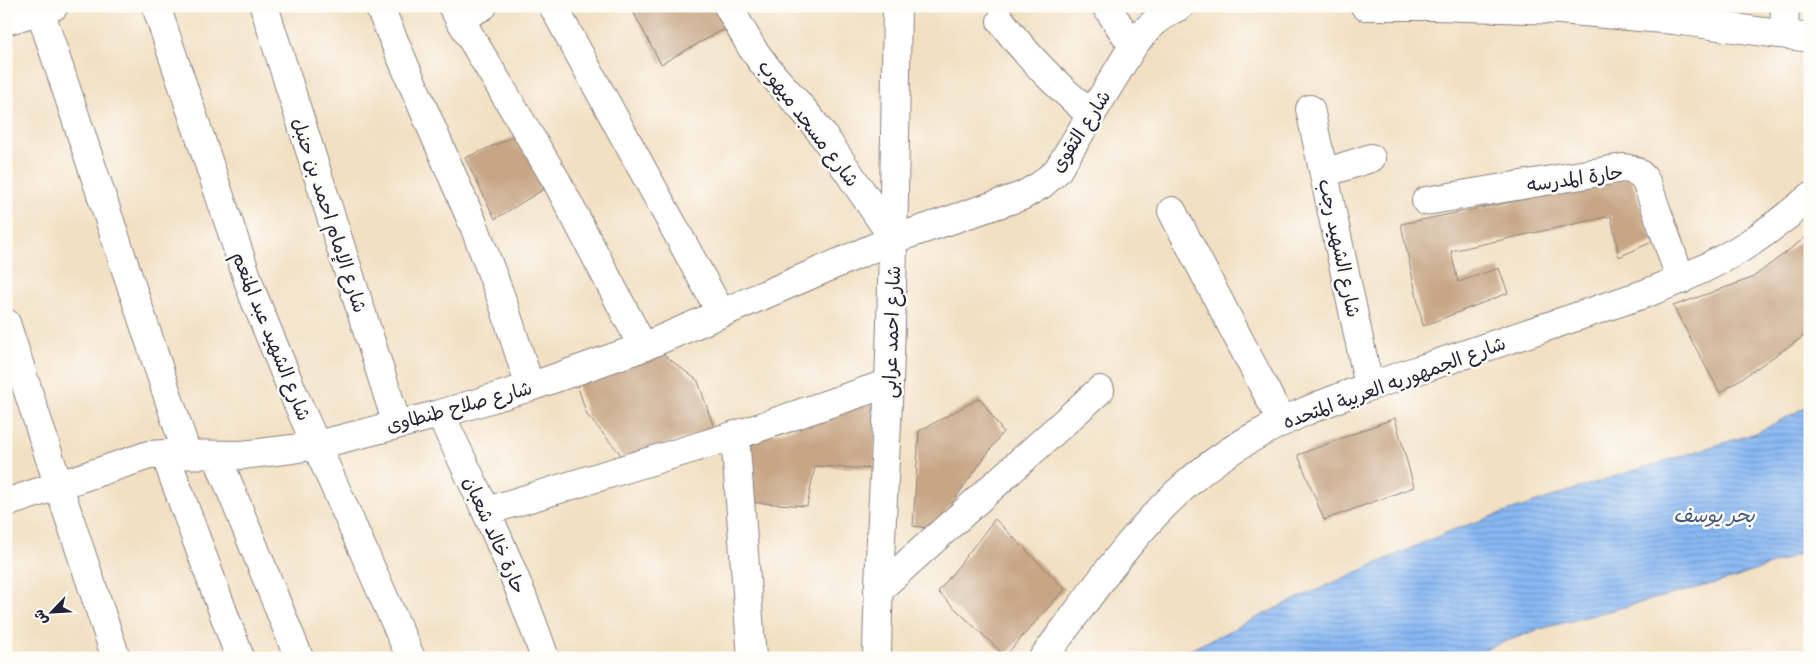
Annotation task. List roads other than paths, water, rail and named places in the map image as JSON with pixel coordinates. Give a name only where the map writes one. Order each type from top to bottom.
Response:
[{"type":"street","name":"شارع الشهيد عبد المنعم","points":[[156,6],[253,295],[294,395],[318,445],[411,658]]},
{"type":"street","name":"شارع الإمام احمد بن حنبل","points":[[264,6],[397,424]]},
{"type":"street","points":[[379,6],[474,226],[502,300],[530,387]]},
{"type":"street","points":[[483,6],[455,13],[509,99],[556,180],[643,347]]},
{"type":"street","points":[[553,6],[721,313]]},
{"type":"street","name":"شارع مسجد ميهوب","points":[[728,6],[763,64],[823,135],[894,239]]},
{"type":"street","name":"شارع احمد عرابى","points":[[877,658],[878,590],[889,383],[894,239],[897,6]]},
{"type":"street","points":[[1106,6],[1133,46]]},
{"type":"street","name":"شارع التقوى","points":[[894,239],[1022,196],[1041,185],[1057,171],[1133,46],[1161,16],[1180,6]]},
{"type":"street","points":[[1365,6],[1560,8],[1674,13],[1797,36]]},
{"type":"street","points":[[1785,6],[1797,36]]},
{"type":"street","points":[[31,12],[176,454],[240,658]]},
{"type":"street","points":[[1001,22],[1022,50],[1047,76],[1092,115]]},
{"type":"street","name":"شارع الشهيد رجب","points":[[1310,109],[1369,386]]},
{"type":"street","points":[[1324,173],[1371,158]]},
{"type":"street","name":"حارة المدرسه","points":[[1426,201],[1623,168],[1631,169],[1639,172],[1648,186],[1681,280]]},
{"type":"street","name":"شارع الجمهوريه العربية المتحده","points":[[1043,658],[1128,547],[1167,502],[1188,482],[1260,432],[1369,386],[1681,280],[1751,242],[1810,197]]},
{"type":"street","points":[[1172,211],[1282,422]]},
{"type":"street","name":"شارع صلاح طنطاوى","points":[[6,503],[59,487],[150,455],[217,456],[267,453],[318,445],[440,414],[530,387],[643,347],[894,239]]},
{"type":"street","points":[[6,323],[116,658]]},
{"type":"street","points":[[487,511],[735,435],[889,383]]},
{"type":"street","points":[[878,590],[1100,390]]},
{"type":"street","name":"حارة خالد شعبان","points":[[440,414],[487,511],[514,575],[545,658]]},
{"type":"street","points":[[735,435],[752,658]]},
{"type":"street","points":[[217,456],[299,658]]},
{"type":"water","name":"بحر يوسف","points":[[1810,405],[1810,550],[1735,578],[1540,629],[1461,658],[1173,658],[1285,604],[1452,530],[1597,482],[1756,433]]}]
